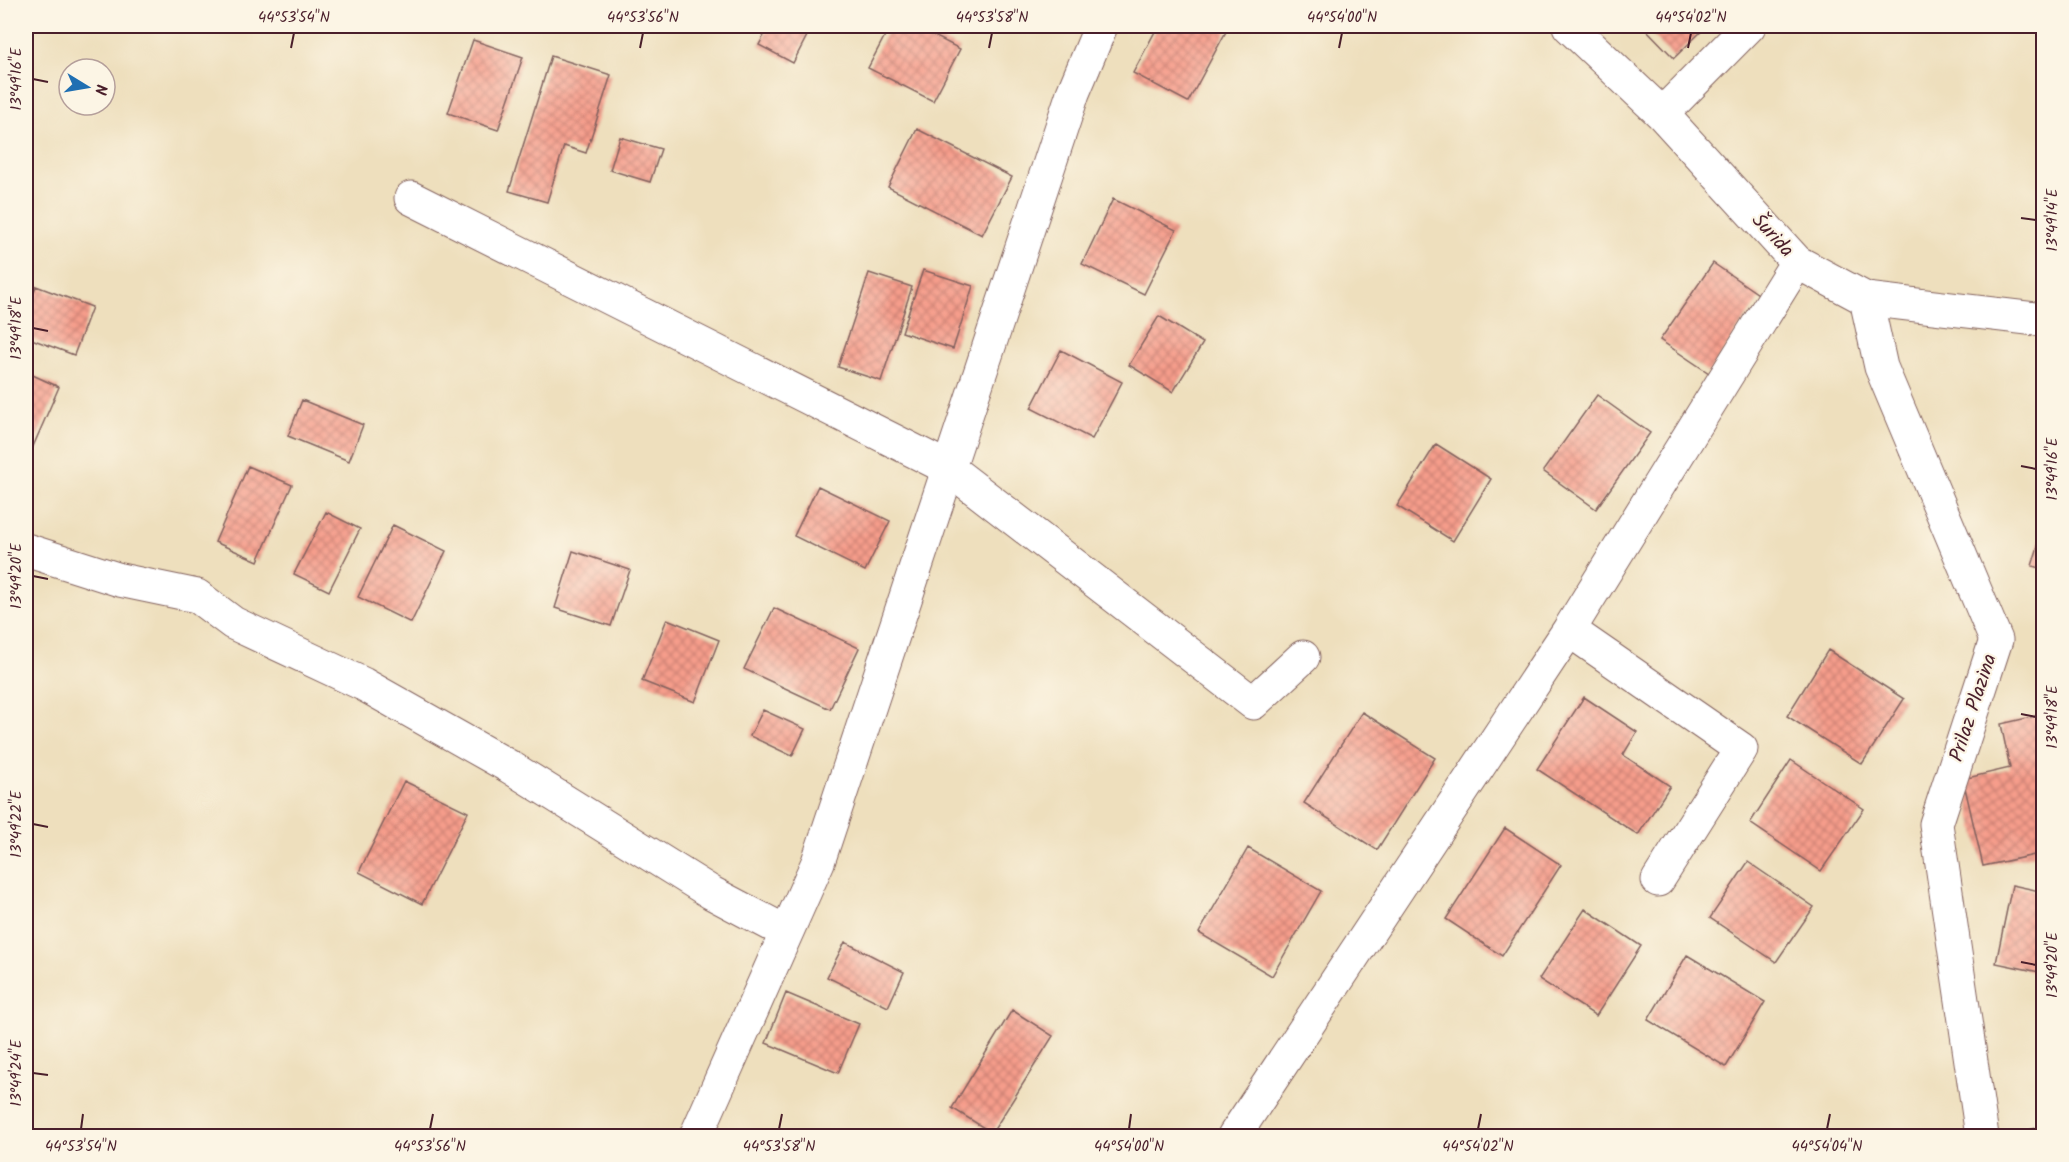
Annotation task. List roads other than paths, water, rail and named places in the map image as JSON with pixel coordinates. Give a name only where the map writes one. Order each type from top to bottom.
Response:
[{"type":"street","points":[[696,1137],[818,862],[1073,93],[1101,26]]},
{"type":"street","name":"Šurida","points":[[1569,26],[1662,114],[1797,262],[1866,299],[2043,320]]},
{"type":"street","points":[[1662,114],[1749,26]]},
{"type":"street","points":[[411,198],[948,468],[1253,703],[1303,657]]},
{"type":"street","points":[[1234,1137],[1569,630],[1797,262]]},
{"type":"street","name":"Prilaz Plazina","points":[[1866,299],[1881,367],[1996,640],[1936,824],[1982,1137]]},
{"type":"street","points":[[26,550],[120,580],[197,596],[233,623],[363,684],[510,767],[712,893],[786,932]]},
{"type":"street","points":[[1569,630],[1741,749],[1658,880]]}]
